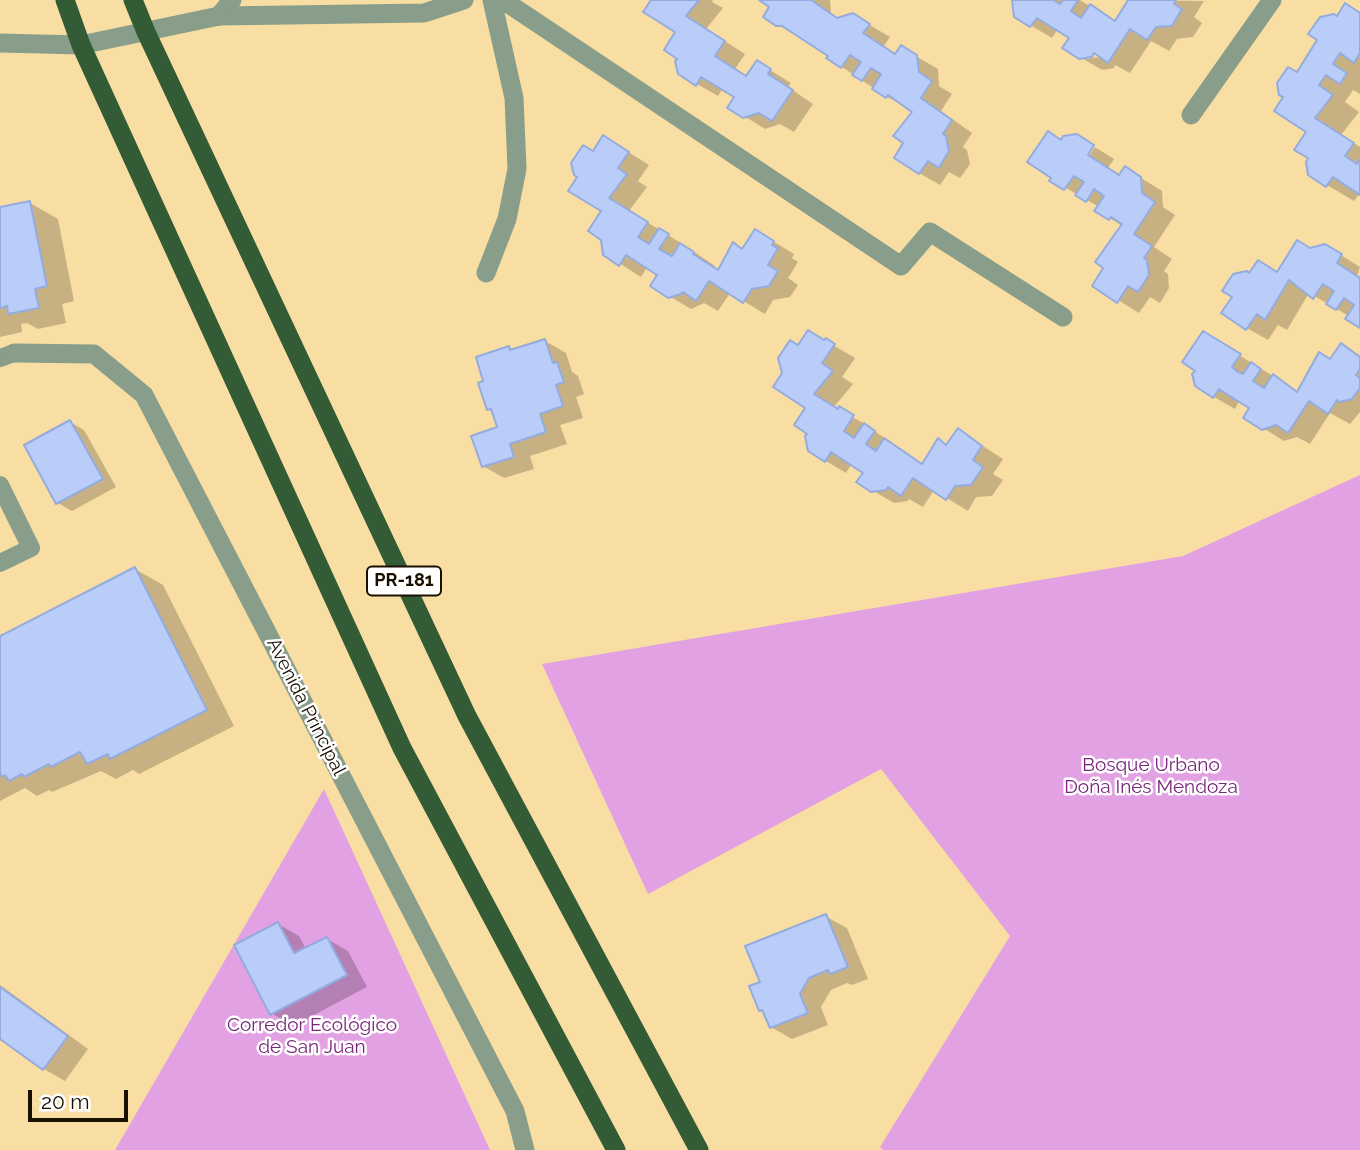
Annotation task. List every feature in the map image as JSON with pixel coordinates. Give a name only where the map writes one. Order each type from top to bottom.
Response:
[{"type":"highway","points":[[65,0],[81,45],[402,748],[615,1150]]},
{"type":"highway","name":"PR-181","points":[[134,0],[146,32],[467,716],[699,1150]]},
{"type":"street","points":[[219,16],[232,0]]},
{"type":"street","points":[[0,43],[81,45],[219,16],[424,13],[464,0]]},
{"type":"street","points":[[486,273],[507,219],[517,170],[514,98],[492,0]]},
{"type":"street","points":[[503,0],[901,266],[930,232],[1063,317]]},
{"type":"street","points":[[1191,115],[1272,0]]},
{"type":"street","name":"Avenida Principal","points":[[7,356],[94,354],[144,395],[515,1111],[525,1150]]},
{"type":"lane","points":[[0,485],[31,548],[0,563]]},
{"type":"green space","name":"Bosque Urbano Doña Inés Mendoza","points":[[1360,475],[1360,1150],[883,1150],[880,1147],[1010,936],[881,769],[648,894],[542,664],[1183,556]]},
{"type":"green space","name":"Corredor Ecológico de San Juan","points":[[324,789],[490,1150],[115,1150]]},
{"type":"building","points":[[651,0],[699,0],[686,16],[725,41],[715,56],[746,76],[757,60],[771,69],[768,74],[793,90],[772,121],[759,113],[743,118],[727,108],[734,97],[701,77],[696,86],[678,74],[675,61],[677,59],[664,50],[675,32],[643,12]]},
{"type":"building","points":[[759,0],[811,0],[837,18],[853,13],[870,24],[863,33],[895,54],[901,45],[917,55],[919,72],[932,81],[921,98],[952,120],[943,134],[946,136],[949,151],[939,168],[928,161],[919,174],[894,158],[903,143],[893,136],[912,112],[888,95],[886,98],[872,89],[881,74],[871,68],[862,81],[852,75],[861,62],[850,55],[841,68],[826,58],[828,56],[763,17],[769,7]]},
{"type":"building","points":[[1012,0],[1053,0],[1060,4],[1063,0],[1078,0],[1071,11],[1081,18],[1090,4],[1115,21],[1128,0],[1176,0],[1174,4],[1182,9],[1172,26],[1156,27],[1147,40],[1130,29],[1108,63],[1094,53],[1092,57],[1079,59],[1062,48],[1069,38],[1037,18],[1030,27],[1014,17]]},
{"type":"building","points":[[1345,3],[1360,13],[1360,53],[1354,63],[1340,53],[1333,64],[1347,73],[1340,84],[1326,75],[1319,85],[1333,95],[1315,118],[1354,143],[1345,156],[1357,164],[1360,159],[1360,195],[1333,177],[1326,187],[1308,175],[1308,158],[1294,150],[1306,132],[1274,111],[1283,97],[1279,95],[1277,83],[1288,67],[1297,72],[1317,40],[1308,34],[1320,17],[1334,14],[1337,16]]},
{"type":"building","points":[[1048,131],[1061,140],[1063,136],[1077,134],[1094,145],[1088,155],[1119,175],[1125,166],[1141,177],[1142,193],[1155,202],[1134,234],[1152,246],[1144,258],[1147,260],[1149,275],[1138,292],[1128,286],[1117,303],[1092,286],[1103,268],[1095,262],[1122,224],[1094,211],[1104,196],[1094,189],[1086,202],[1075,195],[1084,182],[1074,176],[1064,190],[1027,162]]},
{"type":"building","points":[[603,135],[629,152],[618,168],[627,174],[609,198],[648,222],[638,237],[649,244],[659,228],[669,234],[659,249],[672,256],[680,243],[718,270],[733,242],[742,249],[755,229],[774,241],[772,245],[778,248],[768,265],[778,271],[769,286],[752,289],[743,303],[709,281],[696,301],[683,292],[668,298],[650,286],[657,275],[626,255],[619,266],[603,255],[601,240],[588,231],[601,211],[568,191],[577,177],[571,163],[583,145],[593,151]]},
{"type":"building","points":[[30,201],[47,286],[35,289],[39,308],[8,314],[7,306],[0,308],[0,207]]},
{"type":"building","points":[[1297,240],[1310,248],[1325,244],[1342,254],[1337,263],[1360,278],[1360,328],[1345,319],[1354,305],[1344,298],[1336,310],[1326,304],[1334,291],[1323,284],[1313,299],[1289,280],[1265,320],[1257,314],[1246,330],[1221,313],[1232,297],[1222,291],[1233,274],[1247,271],[1249,273],[1258,260],[1277,272]]},
{"type":"building","points":[[808,330],[835,344],[822,363],[833,371],[814,394],[838,409],[839,406],[854,415],[844,431],[854,438],[864,423],[875,431],[866,444],[876,451],[884,438],[922,464],[938,438],[946,445],[958,428],[982,446],[973,460],[983,467],[971,485],[955,486],[946,500],[913,478],[901,496],[888,487],[886,490],[871,492],[856,482],[863,473],[831,452],[825,462],[808,451],[805,436],[807,434],[794,425],[805,408],[773,387],[782,373],[778,358],[790,340],[798,345]]},
{"type":"building","points":[[1203,331],[1241,354],[1232,367],[1238,372],[1243,374],[1251,362],[1261,369],[1253,381],[1264,388],[1273,374],[1297,392],[1319,352],[1330,359],[1341,343],[1360,357],[1360,369],[1356,375],[1360,378],[1360,388],[1352,399],[1340,402],[1337,400],[1328,414],[1309,401],[1288,433],[1276,425],[1262,430],[1243,418],[1249,408],[1219,389],[1213,398],[1195,386],[1192,374],[1195,371],[1182,362]]},
{"type":"building","points":[[545,339],[553,363],[557,362],[564,382],[556,385],[563,406],[540,414],[546,432],[510,444],[514,457],[482,467],[471,436],[497,427],[491,409],[487,410],[478,383],[483,381],[476,357],[509,346],[510,350]]},
{"type":"building","points":[[70,420],[103,479],[56,504],[24,445]]},
{"type":"building","points":[[135,567],[207,710],[110,759],[108,754],[87,764],[80,752],[24,777],[22,774],[9,781],[5,775],[2,777],[0,636]]},
{"type":"building","points":[[826,914],[848,967],[830,974],[828,970],[809,978],[800,994],[808,1013],[770,1028],[762,1010],[759,1011],[749,986],[760,982],[745,946]]},
{"type":"building","points":[[278,922],[294,953],[327,937],[347,975],[270,1015],[234,945]]},
{"type":"building","points":[[0,987],[68,1036],[43,1070],[0,1039]]}]
